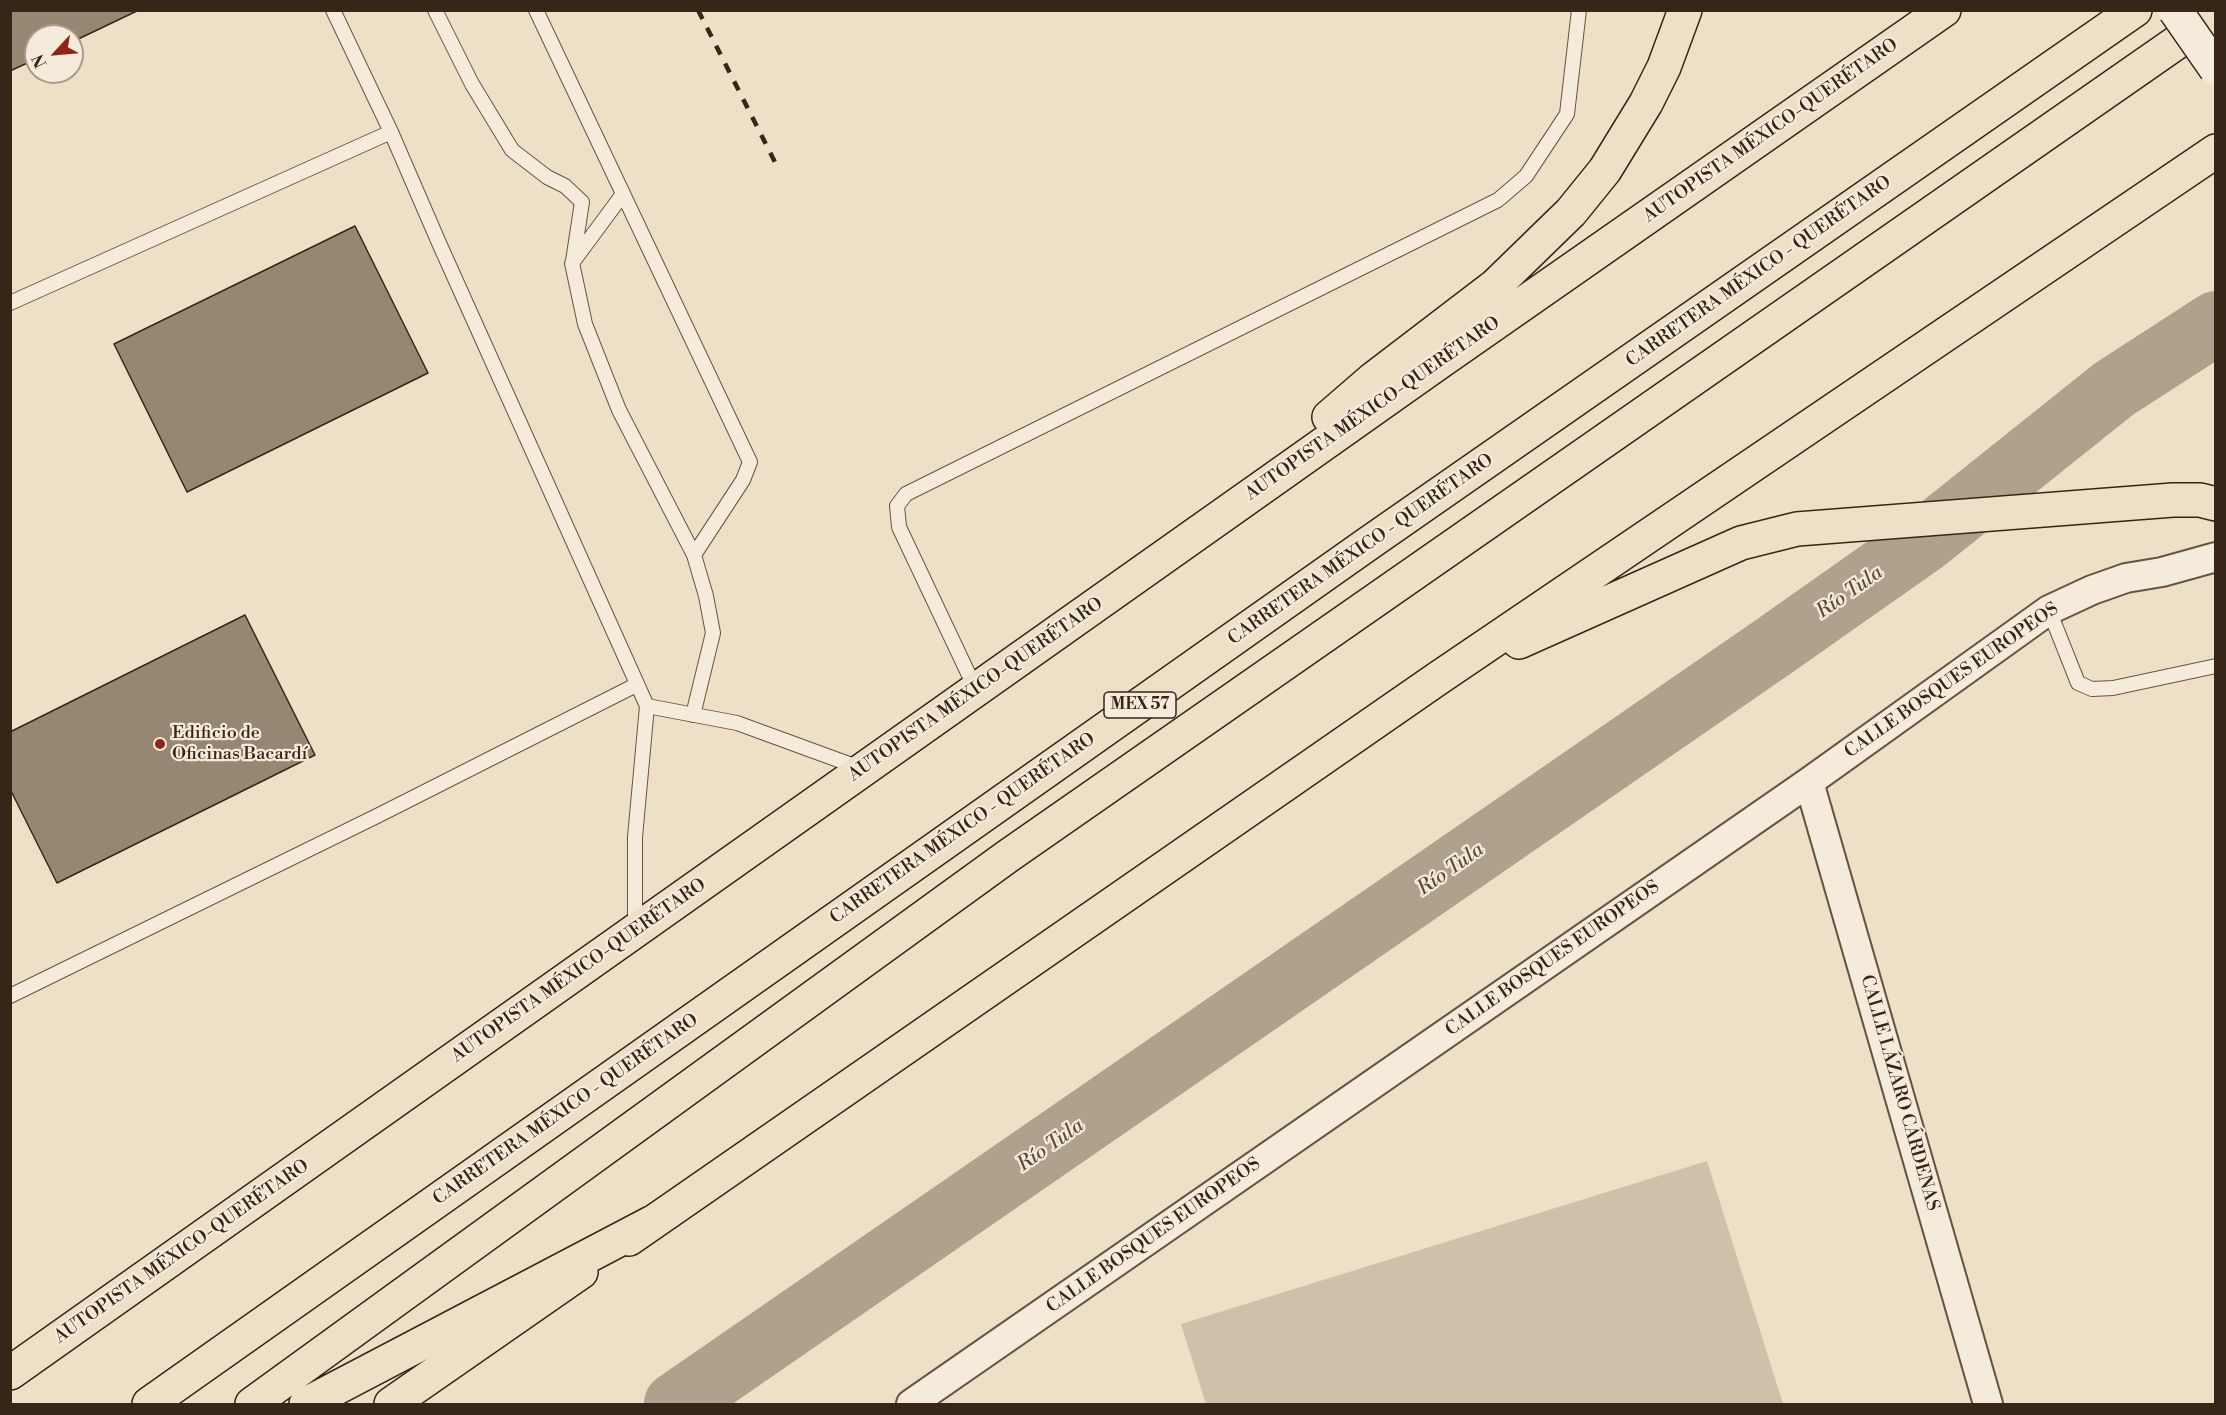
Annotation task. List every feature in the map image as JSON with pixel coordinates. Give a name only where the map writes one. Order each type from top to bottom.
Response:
[{"type":"main road","points":[[1259,490],[1332,414],[1373,379],[1496,285],[1571,212],[1605,170],[1646,103],[1664,67],[1685,10]]},
{"type":"main road","name":"AUTOPISTA MÉXICO-QUERÉTARO","points":[[10,1373],[1259,490],[1944,10]]},
{"type":"main road","name":"CARRETERA MÉXICO - QUERÉTARO","points":[[149,1404],[1378,537],[2135,10]]},
{"type":"main road","points":[[2175,10],[2216,69]]},
{"type":"main road","name":"MEX 57","points":[[252,1404],[1008,856],[2216,15]]},
{"type":"main road","points":[[391,1404],[1437,679],[2216,151]]},
{"type":"main road","points":[[1437,679],[1741,543],[1797,529],[2173,500],[2199,500],[2216,504]]},
{"type":"main road","points":[[306,1404],[651,1223]]},
{"type":"street","name":"CALLE BOSQUES EUROPEOS","points":[[911,1404],[1809,782],[2049,610],[2092,590],[2126,578],[2162,572],[2216,557]]},
{"type":"street","name":"CALLE LÁZARO CÁRDENAS","points":[[1809,782],[1988,1404]]},
{"type":"lane","points":[[333,10],[391,132],[647,706],[635,837],[634,932]]},
{"type":"lane","points":[[435,10],[472,84],[512,150],[547,177],[565,186],[582,202],[572,263],[585,324],[619,410],[694,555],[706,596],[713,633],[693,715]]},
{"type":"lane","points":[[536,10],[750,462],[743,480],[694,555]]},
{"type":"lane","points":[[976,690],[899,527],[897,506],[906,494],[1498,200],[1526,176],[1567,114],[1579,10]]},
{"type":"lane","points":[[10,303],[391,132]]},
{"type":"lane","points":[[572,263],[623,194]]},
{"type":"lane","points":[[2049,610],[2078,683],[2092,689],[2113,688],[2216,666]]},
{"type":"lane","points":[[10,996],[389,810],[636,685]]},
{"type":"lane","points":[[647,706],[737,723],[864,769]]},
{"type":"shaded area","points":[[1707,1161],[1783,1404],[1206,1404],[1181,1324]]},
{"type":"building","points":[[10,10],[139,10],[84,36],[84,24],[24,24],[24,65],[10,71]]},
{"type":"building","points":[[355,226],[428,373],[187,492],[114,344]]},
{"type":"building","name":"Edificio de Oficinas Bacardí","points":[[245,615],[315,755],[57,883],[10,789],[10,732]]},
{"type":"waterway","name":"Río Tula","points":[[676,1404],[1773,647],[1925,540],[2114,389],[2216,323]]},
{"type":"railway","points":[[698,10],[778,168]]},
{"type":"place","name":"Edificio de Oficinas Bacardí","points":[[160,744]]}]
